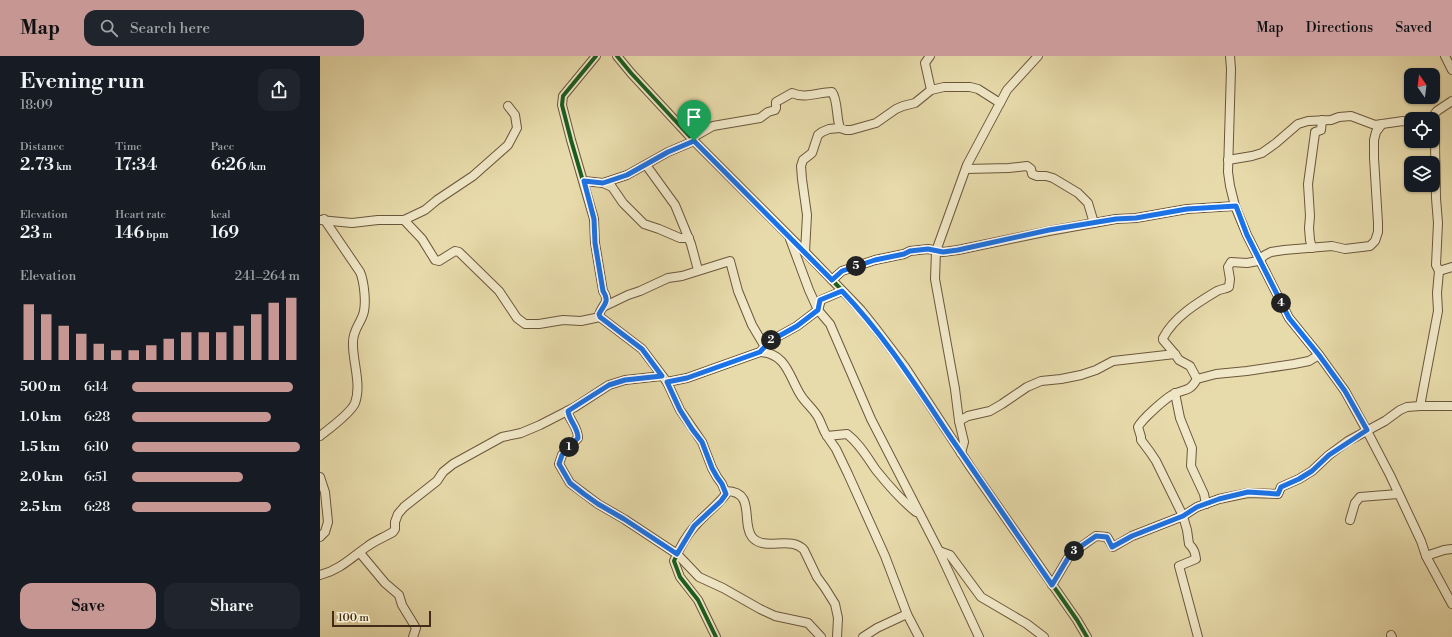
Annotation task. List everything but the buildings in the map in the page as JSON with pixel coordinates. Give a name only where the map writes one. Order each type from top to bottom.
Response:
[{"type":"street","points":[[596,56],[563,96],[562,105],[594,219],[595,243],[603,291],[606,295],[607,301],[599,314],[600,317]]},
{"type":"street","points":[[617,56],[631,74],[693,139],[861,310],[888,344],[961,453],[1077,620],[1087,637]]},
{"type":"street","points":[[930,56],[925,63],[931,90]]},
{"type":"street","points":[[961,453],[964,442],[959,421],[955,389],[935,279],[936,250],[966,169],[1000,103],[1007,90],[1038,56]]},
{"type":"street","points":[[1230,56],[1231,69],[1228,160],[1230,186],[1247,235],[1260,258],[1289,318],[1319,355],[1345,391],[1367,430],[1426,556],[1452,604]]},
{"type":"street","points":[[1445,56],[1452,70]]},
{"type":"street","points":[[805,252],[807,215],[802,179],[803,160],[812,153],[818,135],[829,129],[840,128],[851,130],[876,123],[896,109],[915,103],[931,90],[944,87],[970,87],[978,89],[1000,103]]},
{"type":"street","points":[[603,183],[627,175],[693,139],[704,130],[713,126],[760,118],[768,112],[774,110],[776,108],[776,102],[792,93],[796,95],[815,95],[832,92],[835,96],[840,128]]},
{"type":"street","points":[[1436,112],[1452,101]]},
{"type":"street","points":[[322,220],[352,223],[378,220],[404,220],[425,210],[473,176],[508,145],[517,128],[515,116],[508,106]]},
{"type":"street","points":[[1228,160],[1262,153],[1298,124],[1308,121],[1351,116],[1375,125],[1404,121]]},
{"type":"street","points":[[1312,248],[1309,228],[1310,216],[1308,184],[1315,134],[1321,130],[1322,120]]},
{"type":"street","points":[[1197,379],[1190,366],[1179,360],[1163,338],[1167,330],[1195,304],[1229,287],[1230,279],[1228,266],[1231,262],[1247,263],[1258,261],[1260,258],[1272,252],[1332,246],[1345,249],[1370,246],[1375,241],[1378,232],[1378,223],[1374,140],[1376,132],[1382,124]]},
{"type":"street","points":[[1420,406],[1438,311],[1437,293],[1439,271],[1436,265],[1438,223],[1435,148]]},
{"type":"street","points":[[646,165],[675,205],[689,238],[698,270]]},
{"type":"street","points":[[966,169],[1027,166],[1031,169],[1032,174],[1053,178],[1078,193],[1088,203],[1094,223]]},
{"type":"street","points":[[584,181],[603,183],[612,187],[623,204],[644,224],[680,238],[689,238]]},
{"type":"street","points":[[832,280],[842,271],[910,251],[928,249],[943,252],[958,250],[1094,223],[1153,216],[1187,209],[1236,206]]},
{"type":"street","points":[[320,436],[342,418],[356,401],[356,369],[353,342],[354,333],[364,311],[365,302],[360,272],[322,220]]},
{"type":"street","points":[[404,220],[422,239],[435,260],[439,261],[455,251],[459,252],[475,270],[499,291],[517,318],[525,324],[539,324],[563,320],[581,321],[600,317],[642,349],[664,379],[680,410],[702,442],[712,468],[726,491],[726,494],[721,501],[694,526],[674,561],[680,577],[698,600],[716,637]]},
{"type":"street","points":[[789,236],[818,310],[830,324],[871,419],[939,551],[979,637]]},
{"type":"street","points":[[603,308],[628,295],[668,278],[682,276],[730,261],[738,291],[763,349],[779,359],[787,369],[800,394],[819,418],[827,436],[836,449],[885,556],[908,614],[919,637]]},
{"type":"street","points":[[1439,271],[1452,267]]},
{"type":"street","points":[[320,575],[336,570],[369,545],[393,532],[398,514],[404,507],[437,482],[443,472],[453,464],[502,437],[521,432],[568,411],[609,385],[625,380],[687,378],[763,349],[770,341],[797,326],[818,310],[820,300],[842,291]]},
{"type":"street","points":[[959,421],[968,416],[990,411],[1027,387],[1041,381],[1080,375],[1096,370],[1114,361],[1176,354]]},
{"type":"street","points":[[1198,637],[1179,570],[1179,566],[1196,559],[1194,549],[1189,544],[1183,516],[1156,461],[1141,440],[1138,426],[1153,410],[1171,395],[1192,387],[1197,379],[1216,374],[1294,364],[1309,361],[1319,355]]},
{"type":"street","points":[[1175,393],[1180,418],[1192,448],[1191,466],[1204,494],[1206,504]]},
{"type":"street","points":[[1052,585],[1068,558],[1074,551],[1096,536],[1107,537],[1112,547],[1132,536],[1183,516],[1197,507],[1219,499],[1248,492],[1278,494],[1281,487],[1312,471],[1329,455],[1367,430],[1385,421],[1400,410],[1407,407],[1420,406],[1452,406]]},
{"type":"street","points":[[568,411],[568,416],[578,433],[578,438],[562,455],[559,464],[570,483],[598,504],[624,519],[677,554],[699,577],[775,616],[808,623],[822,637]]},
{"type":"street","points":[[827,436],[847,434],[853,439],[882,477],[903,501],[920,515]]},
{"type":"street","points":[[320,477],[326,492],[328,522],[325,532],[320,536]]},
{"type":"street","points":[[726,491],[732,491],[742,499],[747,508],[751,536],[757,541],[795,544],[804,550],[806,558],[835,604],[838,618],[837,637]]},
{"type":"street","points":[[1350,520],[1355,503],[1360,497],[1398,494]]},
{"type":"street","points":[[1426,556],[1444,550],[1452,550]]},
{"type":"street","points":[[939,551],[950,555],[981,597],[1027,624],[1044,637]]},
{"type":"street","points":[[360,552],[385,583],[399,595],[402,605],[416,628],[412,637]]},
{"type":"street","points":[[863,637],[877,628],[908,614]]},
{"type":"cycle path","points":[[596,56],[563,96],[562,105],[594,219],[595,243],[603,291],[606,298],[599,315],[642,349],[667,382],[680,410],[702,442],[712,468],[722,484],[726,494],[692,530],[683,543],[674,561],[680,577],[698,600],[716,637]]},
{"type":"cycle path","points":[[617,56],[694,141],[861,310],[905,367],[971,468],[1077,620],[1087,637]]},
{"type":"route","points":[[694,141],[832,280],[842,271],[852,267],[875,260],[904,254],[910,251],[928,249],[943,252],[958,250],[1049,230],[1116,219],[1153,216],[1187,209],[1236,206],[1247,235],[1260,258],[1289,318],[1319,355],[1345,391],[1367,430],[1348,441],[1329,455],[1312,471],[1281,487],[1278,494],[1248,492],[1237,496],[1219,499],[1197,507],[1183,516],[1132,536],[1112,547],[1107,537],[1103,535],[1096,536],[1074,551],[1068,558],[1052,585],[925,400],[905,367],[861,310],[842,291],[820,300],[818,310],[797,326],[770,341],[760,352],[687,378],[667,382],[680,410],[702,442],[712,468],[725,489],[726,494],[721,501],[694,526],[677,554],[584,494],[570,483],[559,464],[562,455],[578,438],[578,433],[568,416],[568,411],[609,385],[625,380],[662,376],[642,349],[600,317],[599,314],[607,301],[599,272],[595,243],[594,219],[584,181],[603,183],[627,175],[668,152],[694,141]]}]
